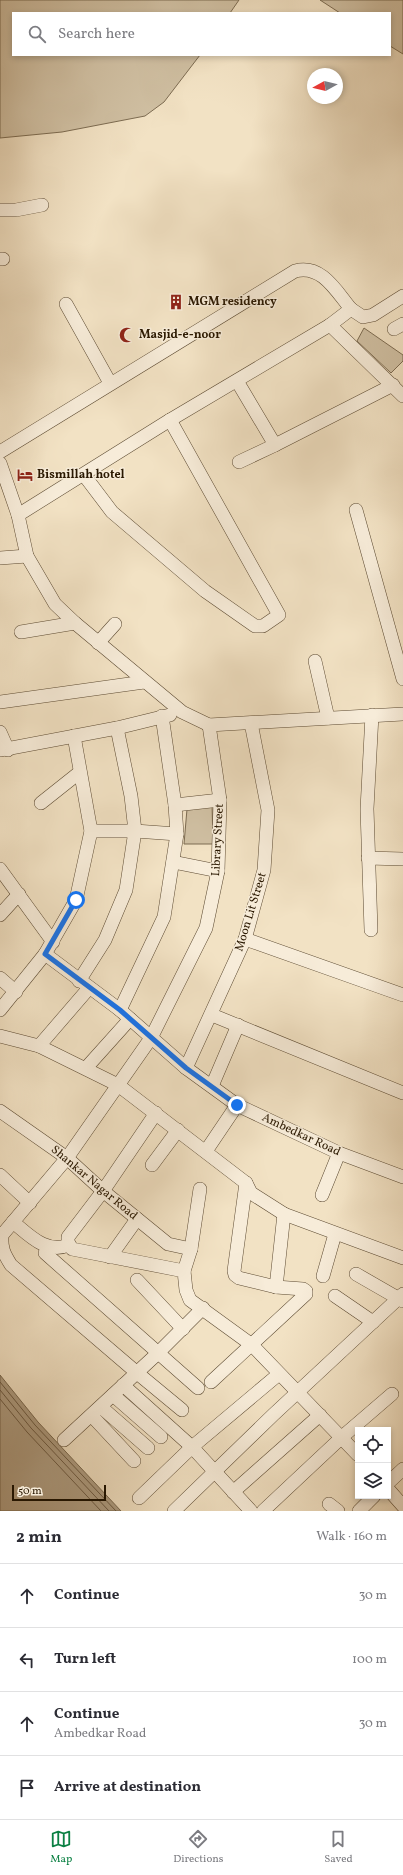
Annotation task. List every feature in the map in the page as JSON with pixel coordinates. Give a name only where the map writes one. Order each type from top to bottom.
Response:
[{"type":"street","points":[[0,210],[16,210],[42,205]]},
{"type":"street","points":[[0,452],[110,383],[295,271],[303,268],[314,270],[321,274],[351,309],[363,317],[373,315],[403,296]]},
{"type":"street","points":[[66,304],[110,383]]},
{"type":"street","points":[[18,515],[170,420],[330,325],[351,309]]},
{"type":"street","points":[[330,325],[393,384],[403,396]]},
{"type":"street","points":[[237,381],[276,445]]},
{"type":"street","points":[[239,462],[276,445],[393,384]]},
{"type":"street","points":[[84,475],[112,512],[204,591],[255,626],[263,626],[279,615],[170,420]]},
{"type":"street","points":[[0,463],[5,487],[18,515],[27,556],[55,604],[98,643],[182,712],[209,725],[403,714]]},
{"type":"street","points":[[356,510],[403,679]]},
{"type":"street","points":[[0,558],[27,556]]},
{"type":"street","points":[[21,632],[75,623]]},
{"type":"street","points":[[98,643],[115,624]]},
{"type":"street","points":[[316,661],[328,718]]},
{"type":"street","points":[[0,702],[144,682]]},
{"type":"street","points":[[0,732],[4,750],[117,728],[182,712]]},
{"type":"street","points":[[86,1068],[125,1015],[164,917],[177,834],[175,805],[162,716]]},
{"type":"street","points":[[371,930],[367,809],[372,716]]},
{"type":"street","name":"Moon Lit Street","points":[[186,1068],[212,1015],[245,940],[264,870],[268,810],[251,722]]},
{"type":"street","name":"Library Street","points":[[182,1410],[11,1265],[4,1255],[1,1244],[2,1235],[67,1158],[151,1038],[206,928],[218,871],[220,800],[209,725]]},
{"type":"street","points":[[40,1046],[84,984],[105,940],[126,890],[135,831],[131,796],[117,728]]},
{"type":"street","points":[[0,1010],[45,954],[76,900],[91,831],[74,736]]},
{"type":"street","points":[[41,803],[80,772]]},
{"type":"street","points":[[175,805],[220,800]]},
{"type":"street","points":[[91,831],[135,831],[177,834]]},
{"type":"street","points":[[368,858],[403,858]]},
{"type":"street","points":[[173,862],[218,871]]},
{"type":"street","points":[[0,869],[53,942]]},
{"type":"street","points":[[0,915],[19,894]]},
{"type":"street","points":[[245,940],[403,995]]},
{"type":"street","name":"Ambedkar Road","points":[[45,954],[125,1015],[186,1068],[237,1105],[338,1153],[403,1177]]},
{"type":"street","points":[[0,978],[16,992]]},
{"type":"street","points":[[212,1015],[403,1093]]},
{"type":"street","points":[[212,1086],[238,1025]]},
{"type":"street","points":[[0,1036],[40,1046],[118,1085],[246,1183],[251,1193],[284,1214],[403,1258]]},
{"type":"street","points":[[206,1151],[237,1105]]},
{"type":"street","name":"Shankar Nagar Road","points":[[0,1111],[67,1158],[103,1191],[168,1244],[191,1249]]},
{"type":"street","points":[[156,1113],[103,1191],[68,1237],[69,1245],[72,1249],[184,1272]]},
{"type":"street","points":[[152,1165],[178,1130]]},
{"type":"street","points":[[322,1195],[338,1153]]},
{"type":"street","points":[[0,1175],[30,1203]]},
{"type":"street","points":[[211,1382],[306,1294],[306,1291],[303,1289],[276,1287],[239,1278],[235,1275],[234,1271],[246,1183]]},
{"type":"street","points":[[200,1189],[191,1249],[184,1272],[186,1290],[190,1300],[252,1345],[355,1452]]},
{"type":"street","points":[[276,1287],[284,1214]]},
{"type":"street","points":[[110,1257],[137,1219]]},
{"type":"street","points":[[13,1222],[46,1247],[58,1248],[69,1245]]},
{"type":"street","points":[[323,1276],[335,1234]]},
{"type":"street","points":[[45,1254],[157,1354],[198,1388]]},
{"type":"street","points":[[174,1511],[297,1392],[402,1297],[356,1274]]},
{"type":"street","points":[[137,1280],[183,1329]]},
{"type":"street","points":[[335,1296],[373,1322]]},
{"type":"street","points":[[64,1440],[97,1412],[136,1372],[157,1354],[203,1308]]},
{"type":"street","points":[[140,1498],[192,1447],[279,1374]]},
{"type":"street","points":[[123,1385],[192,1447],[251,1511]]},
{"type":"street","points":[[263,1511],[342,1437],[392,1394]]},
{"type":"street","points":[[113,1395],[160,1437]]},
{"type":"street","points":[[97,1412],[132,1463],[171,1427]]},
{"type":"street","points":[[97,1412],[148,1448]]},
{"type":"street","points":[[233,1492],[320,1416]]},
{"type":"street","points":[[391,1480],[403,1470]]},
{"type":"street","points":[[391,1492],[403,1506]]},
{"type":"street","points":[[358,1511],[371,1499]]},
{"type":"shaded area","points":[[0,0],[239,0],[231,12],[12,12],[12,56],[199,56],[164,102],[145,116],[62,132],[0,138]]},
{"type":"shaded area","points":[[320,0],[403,0],[403,54],[391,47],[391,12],[338,12]]},
{"type":"shaded area","points":[[364,328],[403,355],[403,361],[391,373],[357,341]]},
{"type":"shaded area","points":[[212,804],[213,844],[184,844],[187,809]]},
{"type":"water","points":[[0,1375],[38,1422],[121,1511],[0,1511]]},
{"type":"place","name":"MGM residency","points":[[176,302]]},
{"type":"place","name":"Masjid-e-noor","points":[[127,335]]},
{"type":"place","name":"Bismillah hotel","points":[[25,475]]},
{"type":"route","points":[[76,900],[45,954],[78,981],[120,1010],[186,1068],[237,1105]]}]
